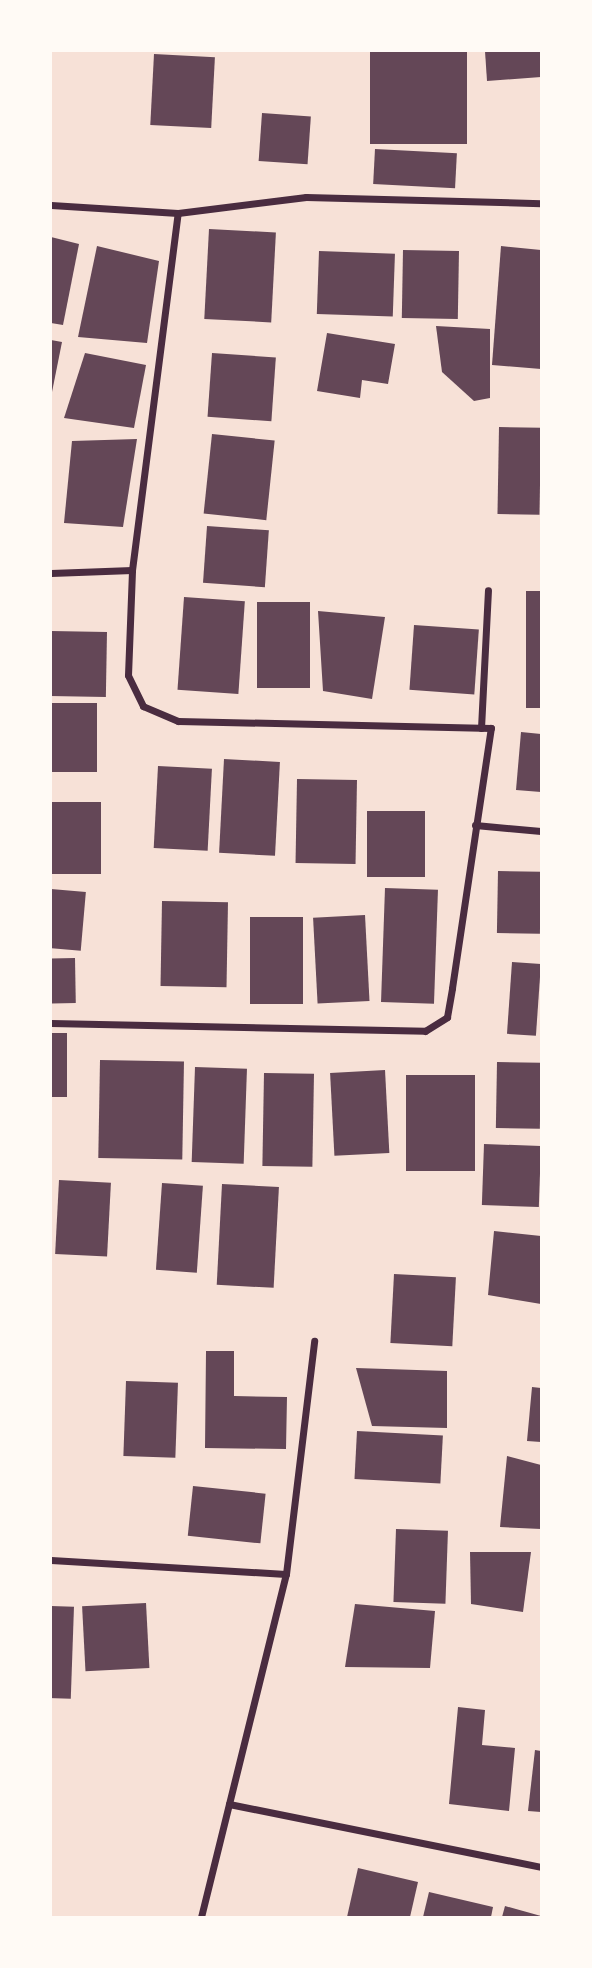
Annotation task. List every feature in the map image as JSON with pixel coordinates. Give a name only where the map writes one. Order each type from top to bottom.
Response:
[{"type":"street","points":[[51,205],[178,212],[306,197],[541,202]]},
{"type":"street","points":[[51,1023],[425,1031],[447,1017],[491,728],[178,721],[143,706],[128,675],[132,570],[178,212]]},
{"type":"street","points":[[51,573],[132,570]]},
{"type":"street","points":[[481,728],[488,590]]},
{"type":"street","points":[[475,825],[541,831]]},
{"type":"street","points":[[201,1917],[286,1574],[314,1341]]},
{"type":"street","points":[[51,1560],[286,1574]]},
{"type":"street","points":[[229,1804],[541,1867]]},
{"type":"building","points":[[370,51],[467,51],[467,144],[370,144]]},
{"type":"building","points":[[485,51],[541,51],[541,77],[487,81]]},
{"type":"building","points":[[154,54],[215,57],[211,128],[150,125]]},
{"type":"building","points":[[262,113],[311,116],[308,164],[259,161]]},
{"type":"building","points":[[375,149],[457,153],[455,188],[373,184]]},
{"type":"building","points":[[209,229],[276,233],[271,322],[204,319]]},
{"type":"building","points":[[51,237],[79,244],[63,325],[51,323]]},
{"type":"building","points":[[97,246],[159,261],[147,343],[78,337]]},
{"type":"building","points":[[501,246],[541,250],[541,369],[492,365]]},
{"type":"building","points":[[403,250],[459,251],[458,319],[402,318]]},
{"type":"building","points":[[319,251],[395,254],[393,317],[317,314]]},
{"type":"building","points":[[436,326],[490,329],[490,398],[474,401],[442,372]]},
{"type":"building","points":[[327,333],[395,344],[388,384],[362,380],[360,398],[317,391]]},
{"type":"building","points":[[51,340],[62,342],[52,392],[51,392]]},
{"type":"building","points":[[85,353],[146,365],[134,428],[64,418]]},
{"type":"building","points":[[212,353],[276,357],[271,421],[208,417]]},
{"type":"building","points":[[499,427],[541,428],[539,515],[497,514]]},
{"type":"building","points":[[212,434],[275,441],[266,520],[204,514]]},
{"type":"building","points":[[137,439],[123,527],[64,523],[72,441]]},
{"type":"building","points":[[207,526],[269,530],[265,587],[203,583]]},
{"type":"building","points":[[526,591],[541,591],[541,708],[526,708]]},
{"type":"building","points":[[184,597],[245,601],[238,694],[178,690]]},
{"type":"building","points":[[257,602],[310,602],[310,688],[257,688]]},
{"type":"building","points":[[318,611],[385,617],[372,699],[323,691]]},
{"type":"building","points":[[414,625],[479,630],[474,694],[409,690]]},
{"type":"building","points":[[51,631],[107,632],[106,697],[51,696]]},
{"type":"building","points":[[51,703],[97,703],[97,772],[51,772]]},
{"type":"building","points":[[521,732],[541,734],[541,792],[516,790]]},
{"type":"building","points":[[224,759],[280,762],[275,856],[219,853]]},
{"type":"building","points":[[158,766],[212,769],[208,851],[154,848]]},
{"type":"building","points":[[297,779],[357,780],[356,864],[296,863]]},
{"type":"building","points":[[51,802],[101,802],[101,874],[51,874]]},
{"type":"building","points":[[367,811],[425,811],[425,877],[367,877]]},
{"type":"building","points":[[498,871],[541,872],[540,934],[497,933]]},
{"type":"building","points":[[385,888],[438,890],[434,1004],[381,1002]]},
{"type":"building","points":[[51,889],[86,892],[81,951],[51,948]]},
{"type":"building","points":[[162,901],[228,902],[227,987],[161,986]]},
{"type":"building","points":[[365,915],[370,1001],[318,1004],[313,918]]},
{"type":"building","points":[[250,917],[303,917],[303,1004],[250,1004]]},
{"type":"building","points":[[51,958],[75,958],[76,1003],[52,1003]]},
{"type":"building","points":[[512,962],[541,964],[536,1036],[507,1034]]},
{"type":"building","points":[[51,1033],[67,1033],[67,1097],[51,1097]]},
{"type":"building","points":[[100,1060],[184,1061],[182,1159],[98,1158]]},
{"type":"building","points":[[497,1062],[541,1063],[540,1129],[496,1128]]},
{"type":"building","points":[[195,1067],[247,1069],[244,1164],[192,1162]]},
{"type":"building","points":[[385,1070],[389,1153],[334,1156],[330,1073]]},
{"type":"building","points":[[264,1073],[314,1074],[312,1167],[262,1166]]},
{"type":"building","points":[[406,1075],[475,1075],[475,1171],[406,1171]]},
{"type":"building","points":[[484,1144],[541,1146],[539,1207],[482,1205]]},
{"type":"building","points":[[59,1180],[111,1183],[107,1257],[55,1254]]},
{"type":"building","points":[[162,1183],[203,1186],[197,1273],[156,1270]]},
{"type":"building","points":[[222,1184],[279,1187],[274,1288],[217,1285]]},
{"type":"building","points":[[494,1231],[541,1236],[541,1304],[488,1295]]},
{"type":"building","points":[[394,1274],[456,1277],[452,1346],[390,1343]]},
{"type":"building","points":[[206,1351],[234,1351],[234,1396],[287,1397],[286,1449],[205,1448]]},
{"type":"building","points":[[356,1368],[447,1371],[447,1428],[372,1426]]},
{"type":"building","points":[[126,1381],[178,1383],[175,1458],[123,1456]]},
{"type":"building","points":[[532,1387],[541,1388],[541,1442],[527,1441]]},
{"type":"building","points":[[357,1431],[443,1436],[440,1483],[354,1479]]},
{"type":"building","points":[[507,1456],[541,1465],[541,1529],[500,1527]]},
{"type":"building","points":[[193,1486],[266,1494],[260,1543],[188,1536]]},
{"type":"building","points":[[396,1529],[448,1531],[445,1604],[393,1602]]},
{"type":"building","points":[[470,1552],[531,1552],[523,1612],[471,1604]]},
{"type":"building","points":[[146,1603],[149,1668],[85,1671],[82,1606]]},
{"type":"building","points":[[355,1604],[435,1611],[430,1668],[345,1667]]},
{"type":"building","points":[[51,1606],[74,1607],[71,1699],[51,1698]]},
{"type":"building","points":[[458,1707],[485,1710],[482,1745],[515,1748],[509,1811],[449,1804]]},
{"type":"building","points":[[535,1750],[541,1751],[541,1812],[528,1811]]},
{"type":"building","points":[[358,1868],[418,1882],[410,1917],[347,1917]]},
{"type":"building","points":[[429,1892],[493,1907],[491,1917],[423,1917]]},
{"type":"building","points":[[505,1906],[541,1916],[541,1917],[502,1917]]}]
